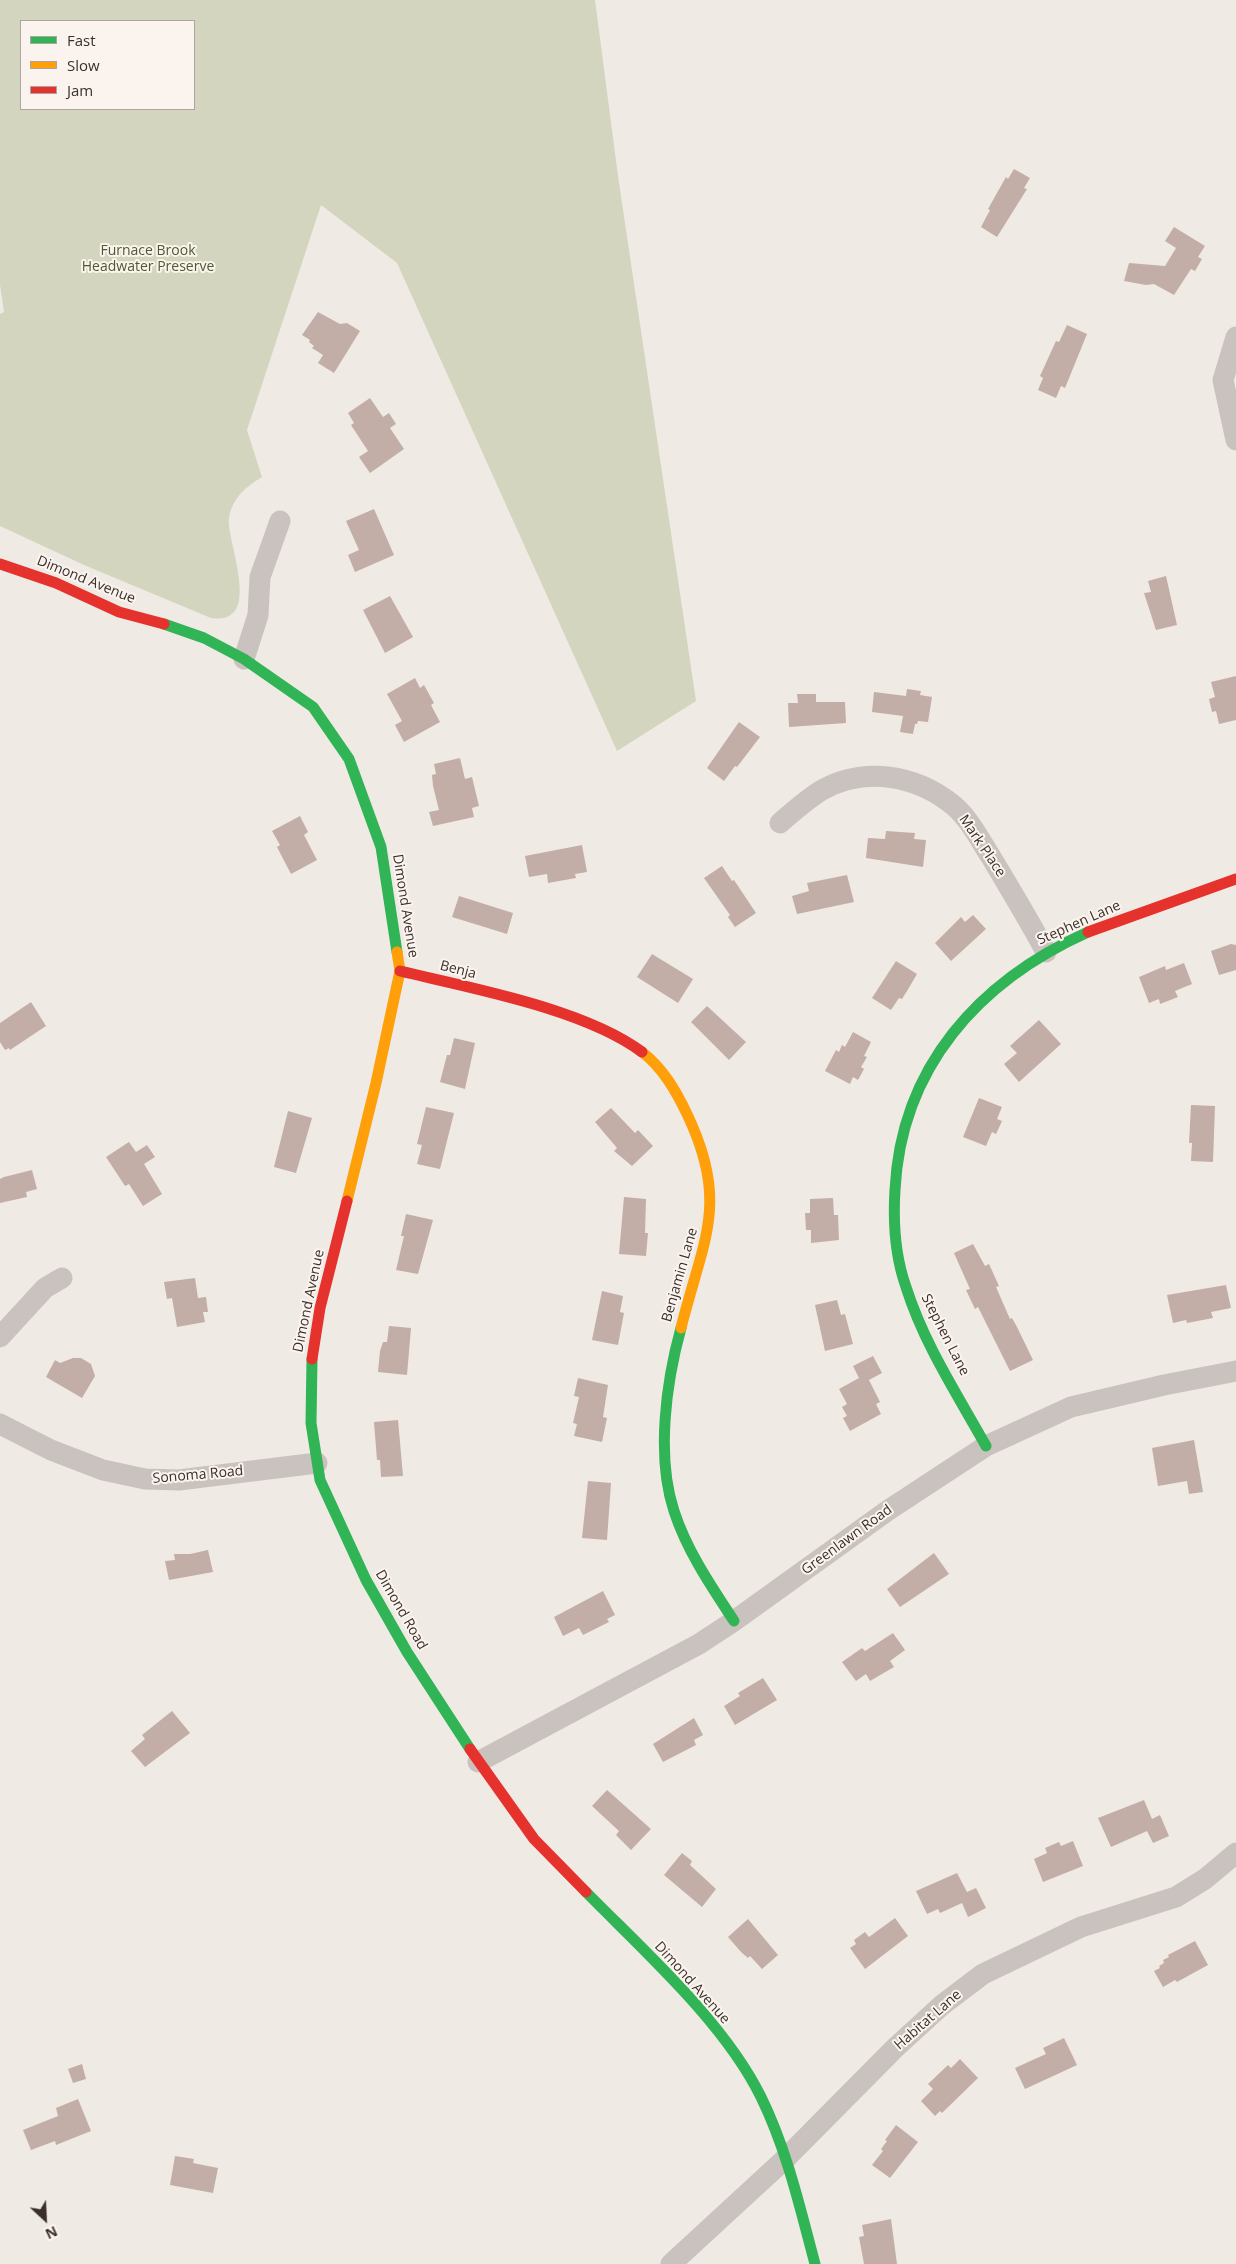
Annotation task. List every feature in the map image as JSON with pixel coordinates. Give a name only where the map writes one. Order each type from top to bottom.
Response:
[{"type":"street","points":[[1236,337],[1223,380],[1236,440]]},
{"type":"street","points":[[244,659],[258,615],[260,577],[280,521]]},
{"type":"street","name":"Dimond Avenue","points":[[0,564],[56,583],[119,612],[168,625],[204,638],[244,659],[313,707],[348,759],[381,847],[400,971],[376,1083],[320,1308],[311,1368],[311,1423],[317,1463]]},
{"type":"street","name":"Mark Place","points":[[780,823],[816,794],[853,779],[879,776],[903,779],[930,788],[955,806],[976,833],[1029,919],[1046,952]]},
{"type":"street","name":"Stephen Lane","points":[[986,1446],[917,1320],[896,1252],[893,1207],[895,1174],[902,1138],[913,1101],[927,1069],[949,1038],[981,1004],[1046,952],[1111,923],[1236,879]]},
{"type":"street","name":"Benja","points":[[400,971],[480,990]]},
{"type":"street","name":"Benjamin Lane","points":[[480,990],[589,1022],[620,1037],[646,1056],[665,1076],[680,1097],[701,1144],[712,1205],[708,1236],[679,1333],[670,1378],[665,1427],[668,1491],[674,1514],[702,1570],[734,1621]]},
{"type":"street","points":[[0,1337],[45,1288],[62,1278]]},
{"type":"street","name":"Greenlawn Road","points":[[478,1762],[690,1648],[734,1621],[887,1511],[986,1446],[1071,1407],[1164,1385],[1236,1371]]},
{"type":"street","name":"Sonoma Road","points":[[0,1424],[51,1450],[78,1461],[103,1470],[145,1479],[179,1480],[317,1463]]},
{"type":"street","name":"Dimond Road","points":[[317,1463],[320,1480],[366,1580],[407,1652],[478,1762]]},
{"type":"street","name":"Dimond Avenue","points":[[478,1762],[534,1839],[704,2015],[736,2057],[761,2097],[785,2159],[815,2264]]},
{"type":"street","name":"Habitat Lane","points":[[671,2264],[785,2159],[895,2048],[942,2005],[983,1974],[1081,1927],[1176,1897],[1205,1878],[1236,1853]]},
{"type":"green space","name":"Furnace Brook Headwater Preserve","points":[[0,0],[595,0],[618,176],[696,701],[617,751],[397,263],[321,205],[247,430],[262,477],[241,494],[233,505],[229,518],[240,596],[236,609],[227,617],[211,618],[84,565],[0,526],[0,314],[4,312],[0,285]]},
{"type":"building","points":[[1014,169],[1030,178],[1024,188],[1027,189],[997,237],[981,227],[990,210],[988,209],[1006,177],[1008,179]]},
{"type":"building","points":[[1174,227],[1205,246],[1198,257],[1202,259],[1195,271],[1191,269],[1174,295],[1154,284],[1146,285],[1124,281],[1129,263],[1165,266],[1176,248],[1165,241]]},
{"type":"building","points":[[318,312],[340,324],[347,323],[360,331],[334,373],[318,363],[323,355],[312,348],[314,346],[309,342],[310,340],[302,335]]},
{"type":"building","points":[[1067,325],[1087,334],[1065,388],[1061,386],[1056,398],[1038,390],[1043,378],[1040,376],[1056,341],[1059,342]]},
{"type":"building","points":[[370,398],[383,417],[389,413],[396,424],[390,428],[404,449],[370,473],[359,457],[368,451],[351,425],[354,423],[348,413]]},
{"type":"building","points":[[374,509],[394,555],[355,572],[348,555],[359,550],[346,521]]},
{"type":"building","points":[[1166,576],[1177,625],[1156,630],[1144,593],[1151,592],[1148,581]]},
{"type":"building","points":[[390,596],[413,637],[385,653],[363,610]]},
{"type":"building","points":[[1236,676],[1236,720],[1219,724],[1216,711],[1212,712],[1209,699],[1215,697],[1211,682]]},
{"type":"building","points":[[415,678],[420,688],[424,685],[434,703],[431,705],[440,722],[404,742],[395,725],[402,721],[387,694]]},
{"type":"building","points":[[907,689],[921,691],[920,695],[932,697],[928,722],[918,721],[915,724],[913,734],[900,732],[903,716],[872,712],[874,692],[906,696]]},
{"type":"building","points":[[797,694],[816,694],[816,702],[845,702],[846,723],[789,727],[788,703],[798,703]]},
{"type":"building","points":[[739,722],[760,737],[724,781],[707,768]]},
{"type":"building","points":[[460,758],[465,779],[472,777],[479,806],[472,808],[474,817],[433,826],[429,812],[439,810],[433,786],[432,775],[436,774],[434,764]]},
{"type":"building","points":[[300,816],[308,832],[304,835],[317,860],[291,874],[277,847],[280,845],[272,831]]},
{"type":"building","points":[[886,831],[915,833],[914,839],[926,840],[923,867],[866,858],[868,838],[885,839]]},
{"type":"building","points":[[582,845],[587,872],[575,874],[576,878],[548,883],[547,874],[529,877],[525,856]]},
{"type":"building","points":[[722,866],[732,881],[734,880],[756,913],[735,927],[728,917],[730,915],[704,878]]},
{"type":"building","points":[[847,875],[854,902],[797,914],[792,896],[809,891],[807,883]]},
{"type":"building","points":[[459,896],[513,913],[507,934],[452,917]]},
{"type":"building","points":[[973,915],[986,929],[951,961],[935,943],[961,917],[965,922]]},
{"type":"building","points":[[1231,944],[1236,945],[1236,970],[1219,975],[1211,951]]},
{"type":"building","points":[[652,954],[693,979],[678,1003],[637,977]]},
{"type":"building","points":[[896,961],[917,974],[902,999],[899,998],[891,1010],[872,998]]},
{"type":"building","points":[[1184,963],[1192,984],[1175,991],[1178,997],[1160,1004],[1159,999],[1149,1003],[1139,977],[1165,966],[1166,970]]},
{"type":"building","points":[[31,1002],[46,1026],[10,1050],[9,1048],[5,1050],[0,1042],[0,1023]]},
{"type":"building","points":[[707,1006],[746,1042],[729,1060],[691,1022]]},
{"type":"building","points":[[1039,1020],[1061,1044],[1019,1082],[1004,1064],[1017,1053],[1010,1046]]},
{"type":"building","points":[[853,1032],[871,1042],[864,1056],[867,1057],[861,1067],[864,1069],[858,1080],[853,1077],[850,1084],[825,1071],[836,1050],[839,1052],[842,1045],[845,1047]]},
{"type":"building","points":[[454,1038],[475,1043],[465,1089],[440,1082],[447,1055],[450,1055]]},
{"type":"building","points":[[979,1098],[1002,1107],[997,1119],[1002,1121],[996,1134],[992,1132],[986,1146],[963,1137]]},
{"type":"building","points":[[1191,1105],[1215,1106],[1213,1162],[1191,1161],[1192,1143],[1189,1143]]},
{"type":"building","points":[[426,1107],[454,1113],[440,1169],[417,1164],[422,1145],[417,1144]]},
{"type":"building","points":[[611,1108],[635,1133],[638,1130],[653,1146],[632,1166],[614,1151],[617,1148],[595,1122]]},
{"type":"building","points":[[288,1111],[312,1118],[296,1173],[274,1167]]},
{"type":"building","points":[[129,1142],[136,1152],[147,1145],[155,1157],[144,1164],[162,1194],[143,1206],[129,1184],[125,1186],[106,1157]]},
{"type":"building","points":[[32,1170],[37,1189],[26,1192],[27,1197],[0,1203],[0,1179]]},
{"type":"building","points":[[624,1197],[646,1199],[645,1233],[648,1233],[646,1256],[619,1254]]},
{"type":"building","points":[[833,1198],[834,1215],[838,1215],[839,1240],[811,1243],[811,1230],[806,1230],[805,1213],[810,1213],[810,1199]]},
{"type":"building","points":[[406,1214],[433,1220],[418,1274],[396,1270],[404,1236],[401,1236]]},
{"type":"building","points":[[973,1244],[985,1266],[989,1264],[999,1286],[996,1287],[1010,1319],[1012,1318],[1033,1360],[1010,1371],[978,1307],[975,1309],[966,1290],[970,1289],[954,1253]]},
{"type":"building","points":[[195,1278],[198,1298],[206,1297],[208,1312],[203,1312],[205,1322],[177,1327],[172,1298],[167,1299],[164,1282]]},
{"type":"building","points":[[1226,1285],[1231,1308],[1211,1312],[1213,1318],[1187,1323],[1186,1320],[1173,1323],[1167,1295]]},
{"type":"building","points":[[602,1291],[623,1296],[620,1312],[624,1313],[618,1345],[592,1340]]},
{"type":"building","points":[[837,1300],[841,1315],[845,1314],[853,1344],[825,1351],[815,1305]]},
{"type":"building","points":[[389,1326],[411,1328],[407,1375],[378,1372],[380,1351],[383,1342],[387,1342]]},
{"type":"building","points":[[873,1356],[882,1373],[869,1380],[880,1402],[876,1404],[881,1414],[850,1431],[843,1418],[847,1416],[842,1407],[847,1404],[839,1389],[859,1378],[853,1366]]},
{"type":"building","points":[[73,1358],[81,1358],[91,1364],[95,1376],[82,1398],[46,1377],[55,1360],[60,1363]]},
{"type":"building","points":[[578,1378],[608,1385],[603,1417],[607,1418],[602,1442],[574,1436],[577,1424],[573,1423],[579,1397],[574,1396]]},
{"type":"building","points":[[398,1420],[403,1476],[381,1477],[380,1460],[377,1460],[374,1422]]},
{"type":"building","points":[[1194,1440],[1203,1492],[1189,1494],[1187,1481],[1158,1486],[1152,1448]]},
{"type":"building","points":[[588,1481],[611,1483],[607,1540],[582,1538]]},
{"type":"building","points":[[208,1550],[213,1572],[169,1580],[165,1561],[175,1560],[174,1554],[190,1554]]},
{"type":"building","points":[[934,1553],[949,1574],[900,1607],[887,1589]]},
{"type":"building","points":[[603,1591],[615,1615],[607,1619],[609,1622],[583,1635],[579,1628],[563,1636],[554,1617]]},
{"type":"building","points":[[893,1633],[905,1650],[890,1661],[894,1667],[870,1681],[866,1674],[856,1681],[842,1662],[862,1648],[865,1651]]},
{"type":"building","points":[[763,1678],[777,1700],[735,1725],[724,1706],[740,1696],[738,1693]]},
{"type":"building","points":[[172,1711],[190,1733],[145,1767],[131,1751],[145,1739],[142,1735]]},
{"type":"building","points":[[694,1718],[703,1735],[694,1740],[696,1745],[663,1762],[653,1744]]},
{"type":"building","points":[[607,1790],[651,1829],[631,1850],[616,1835],[619,1831],[592,1806]]},
{"type":"building","points":[[1144,1800],[1152,1819],[1160,1815],[1169,1836],[1153,1843],[1147,1831],[1111,1847],[1098,1818]]},
{"type":"building","points":[[1073,1841],[1083,1866],[1043,1882],[1034,1859],[1047,1853],[1045,1848],[1059,1842],[1061,1846]]},
{"type":"building","points":[[682,1853],[692,1861],[690,1865],[716,1889],[702,1907],[664,1875]]},
{"type":"building","points":[[957,1873],[967,1892],[976,1888],[986,1908],[968,1917],[962,1903],[940,1913],[938,1909],[927,1914],[916,1891]]},
{"type":"building","points":[[895,1918],[908,1936],[865,1969],[850,1948],[856,1944],[854,1940],[865,1932],[869,1937]]},
{"type":"building","points":[[748,1919],[778,1955],[762,1969],[750,1956],[748,1958],[741,1952],[728,1937]]},
{"type":"building","points":[[1195,1941],[1208,1965],[1177,1982],[1175,1980],[1163,1987],[1154,1971],[1160,1968],[1159,1966],[1164,1963],[1163,1960],[1169,1957],[1168,1955]]},
{"type":"building","points":[[1064,2038],[1077,2065],[1025,2089],[1015,2068],[1046,2054],[1043,2048]]},
{"type":"building","points":[[960,2059],[978,2078],[942,2113],[940,2111],[935,2116],[921,2101],[933,2089],[928,2084],[948,2065],[951,2068]]},
{"type":"building","points":[[82,2064],[86,2079],[73,2083],[68,2069]]},
{"type":"building","points":[[78,2099],[91,2131],[56,2145],[55,2141],[31,2150],[23,2130],[58,2116],[56,2108]]},
{"type":"building","points":[[896,2125],[918,2142],[890,2178],[872,2165],[883,2151],[881,2149],[887,2141],[885,2140]]},
{"type":"building","points":[[175,2156],[194,2159],[193,2163],[218,2168],[213,2193],[170,2185]]},
{"type":"building","points":[[891,2219],[897,2264],[864,2264],[859,2237],[864,2236],[862,2225]]},
{"type":"traffic: fast","points":[[164,624],[204,638],[244,659],[313,707],[349,759],[381,847],[397,952]]},
{"type":"traffic: fast","points":[[986,1446],[922,1329],[902,1275],[897,1251],[894,1214],[901,1146],[912,1105],[930,1067],[953,1033],[981,1003],[1013,976],[1049,952],[1088,932]]},
{"type":"traffic: fast","points":[[681,1328],[671,1372],[665,1420],[665,1467],[669,1490],[679,1526],[700,1568],[734,1621]]},
{"type":"traffic: fast","points":[[312,1359],[311,1423],[320,1480],[366,1580],[407,1652],[470,1749]]},
{"type":"traffic: fast","points":[[586,1892],[682,1989],[727,2042],[746,2069],[761,2097],[778,2138],[792,2179],[815,2264]]},
{"type":"traffic: slow","points":[[347,1201],[376,1083],[400,971],[397,952]]},
{"type":"traffic: slow","points":[[642,1052],[663,1073],[678,1097],[700,1145],[707,1173],[710,1198],[704,1245],[681,1328]]},
{"type":"traffic: jam","points":[[0,564],[56,583],[119,612],[164,624]]},
{"type":"traffic: jam","points":[[1088,932],[1236,879]]},
{"type":"traffic: jam","points":[[400,971],[493,993],[559,1012],[618,1037],[642,1052]]},
{"type":"traffic: jam","points":[[312,1359],[320,1308],[347,1201]]},
{"type":"traffic: jam","points":[[470,1749],[534,1839],[586,1892]]}]
